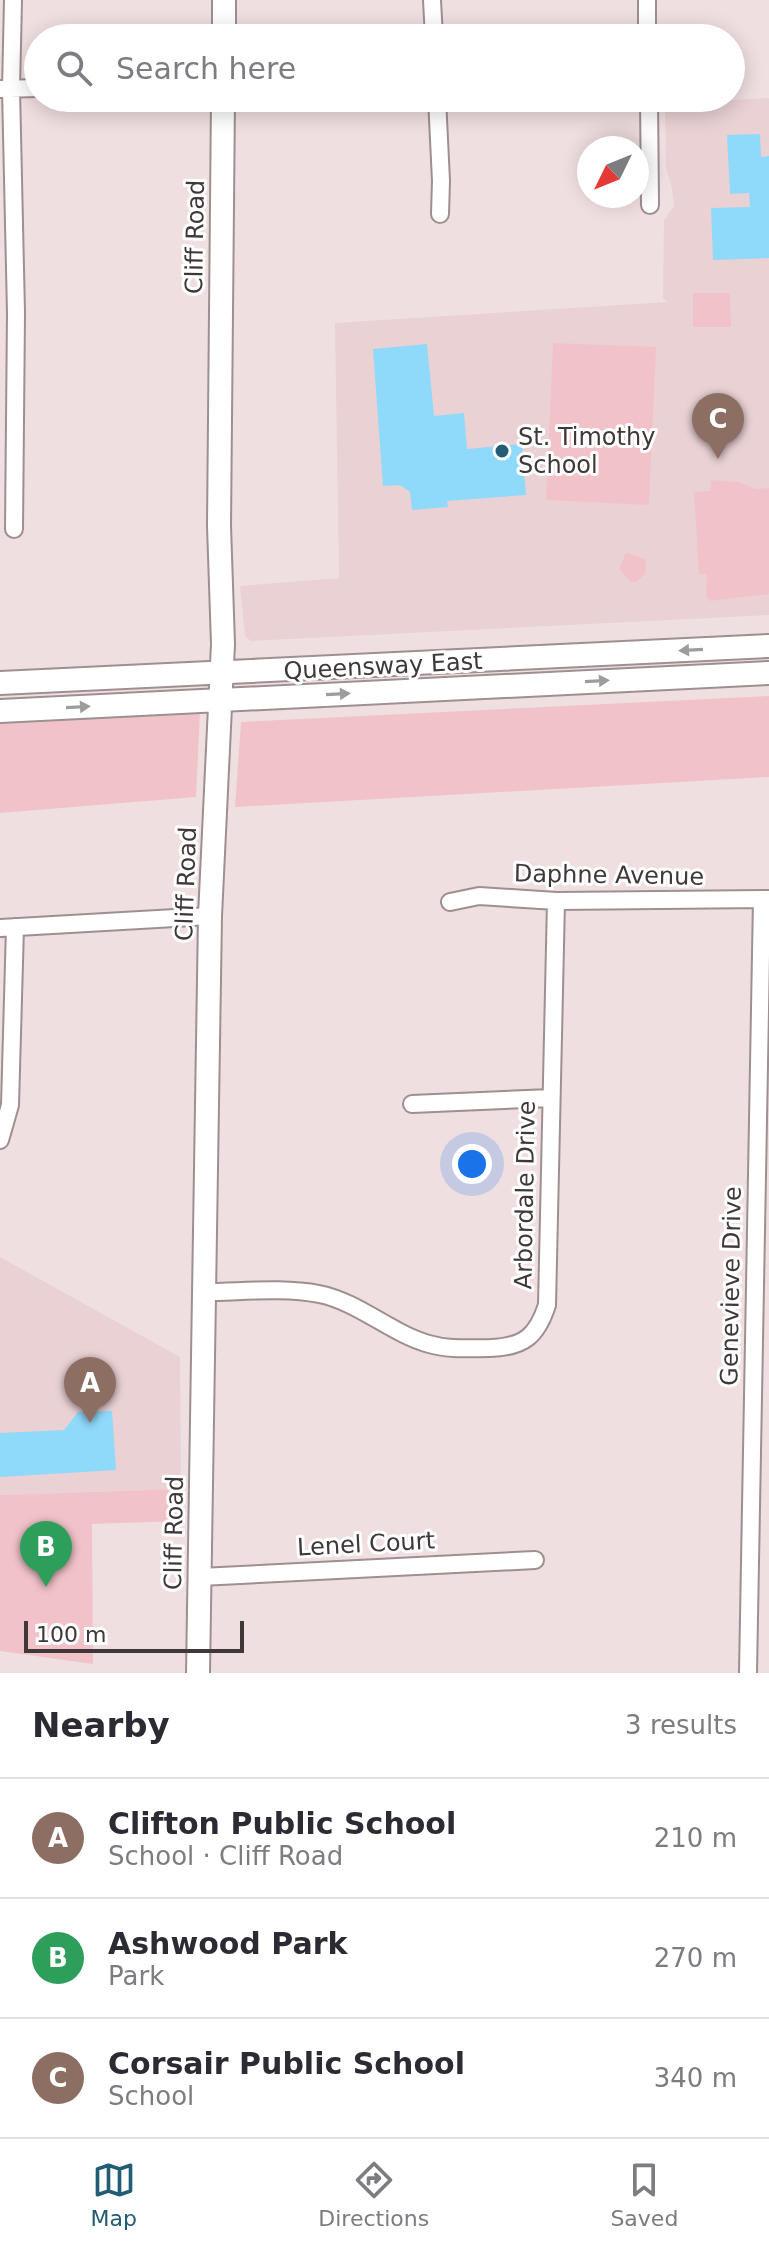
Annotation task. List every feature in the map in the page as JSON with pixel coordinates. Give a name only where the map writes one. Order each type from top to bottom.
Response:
[{"type":"street","points":[[13,0],[6,89],[14,529]]},
{"type":"street","points":[[224,0],[224,24]]},
{"type":"street","points":[[432,0],[433,24]]},
{"type":"street","points":[[647,0],[647,24]]},
{"type":"street","name":"Cliff Road","points":[[198,1673],[210,916],[222,672],[219,510],[223,112]]},
{"type":"street","points":[[438,112],[440,214]]},
{"type":"street","points":[[649,112],[650,205]]},
{"type":"street","name":"Queensway East","points":[[0,683],[769,646]]},
{"type":"street","name":"Queensway East","points":[[0,711],[769,673]]},
{"type":"street","name":"Daphne Avenue","points":[[450,902],[479,896],[556,901],[765,899]]},
{"type":"street","name":"Genevieve Drive","points":[[748,1673],[760,1467],[765,899]]},
{"type":"street","name":"Arbordale Drive","points":[[203,1292],[299,1291],[321,1294],[348,1303],[407,1335],[449,1349],[498,1348],[521,1342],[534,1334],[547,1305],[556,901]]},
{"type":"street","points":[[0,1140],[10,1105],[7,928],[210,916]]},
{"type":"street","points":[[412,1104],[551,1098]]},
{"type":"street","name":"Lenel Court","points":[[200,1577],[535,1560]]},
{"type":"shaded area","name":"St. Timothy School","points":[[769,98],[769,615],[251,641],[245,636],[240,586],[339,578],[335,323],[667,302],[663,298],[664,220],[674,206],[666,167],[665,112],[745,112],[745,99]]},
{"type":"shaded area","points":[[693,293],[730,293],[731,327],[693,327]]},
{"type":"shaded area","points":[[553,343],[656,347],[649,505],[546,500]]},
{"type":"shaded area","points":[[711,480],[739,482],[756,489],[769,488],[769,594],[710,601],[706,597],[707,574],[699,574],[694,492],[710,491]]},
{"type":"shaded area","points":[[626,553],[646,559],[645,574],[636,582],[631,582],[619,569]]},
{"type":"shaded area","points":[[769,696],[769,777],[235,807],[241,722]]},
{"type":"shaded area","points":[[200,711],[196,797],[0,813],[0,723]]},
{"type":"shaded area","points":[[0,1257],[180,1357],[181,1489],[0,1495]]},
{"type":"shaded area","points":[[181,1489],[181,1521],[92,1524],[93,1664],[0,1651],[0,1495]]},
{"type":"building","points":[[760,134],[761,157],[769,156],[769,258],[713,260],[711,208],[750,207],[749,193],[730,194],[727,135]]},
{"type":"building","points":[[427,344],[434,416],[464,413],[467,449],[522,444],[526,495],[447,501],[448,507],[412,510],[410,492],[400,485],[383,486],[373,349]]},
{"type":"building","points":[[112,1411],[116,1470],[0,1477],[0,1433],[64,1430],[78,1412]]},
{"type":"place","name":"St. Timothy School","points":[[502,451]]},
{"type":"place","name":"Corsair Public School","points":[[718,459]]},
{"type":"place","name":"Clifton Public School","points":[[90,1423]]},
{"type":"place","name":"Ashwood Park","points":[[46,1587]]}]
